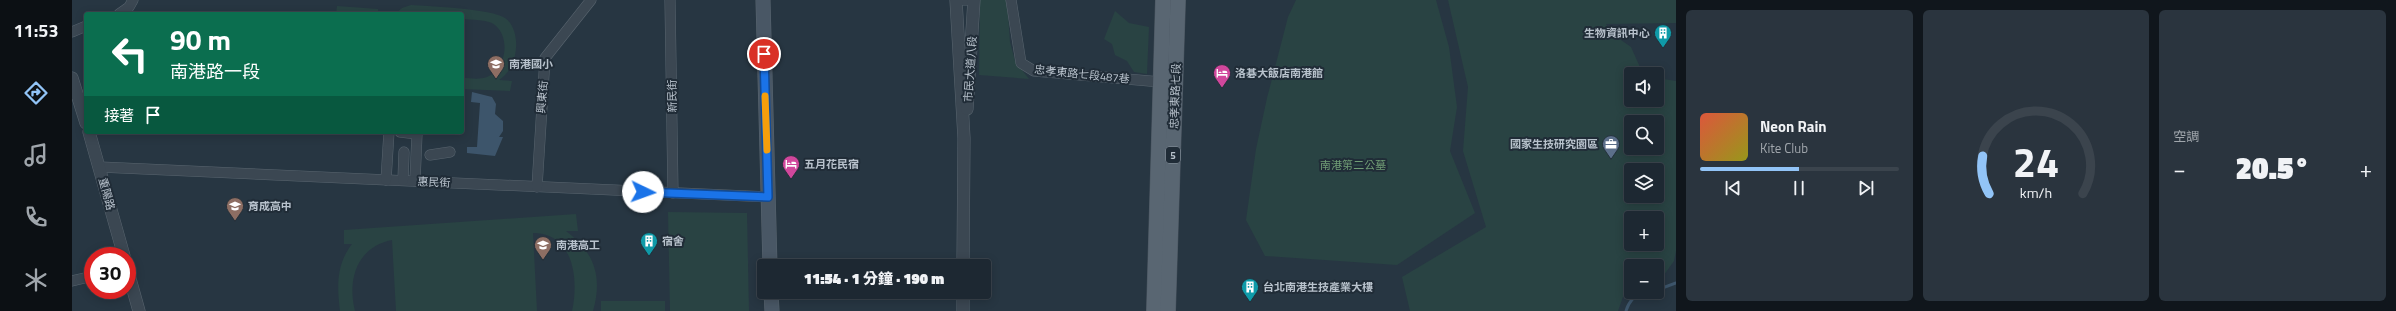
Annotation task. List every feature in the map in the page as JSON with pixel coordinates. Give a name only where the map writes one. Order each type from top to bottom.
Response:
[{"type":"main road","points":[[763,0],[770,259]]},
{"type":"main road","name":"忠孝東路七段","points":[[1154,311],[1162,0]]},
{"type":"main road","name":"忠孝東路七段","points":[[1168,311],[1178,0]]},
{"type":"main road","points":[[771,299],[772,311]]},
{"type":"street","points":[[122,12],[129,7],[133,0]]},
{"type":"street","name":"興東街","points":[[537,187],[545,58],[592,0]]},
{"type":"street","name":"新民街","points":[[670,0],[673,193]]},
{"type":"street","name":"市民大道八段","points":[[956,0],[964,138],[963,259]]},
{"type":"street","points":[[961,0],[968,0]]},
{"type":"street","name":"市民大道八段","points":[[964,138],[970,86],[974,0]]},
{"type":"street","name":"忠孝東路七段487巷","points":[[1011,0],[1021,63],[1034,71],[1161,82]]},
{"type":"street","points":[[72,32],[84,27]]},
{"type":"street","points":[[72,78],[84,117]]},
{"type":"street","name":"重陽路","points":[[90,134],[122,247]]},
{"type":"street","points":[[386,180],[389,134]]},
{"type":"street","points":[[414,181],[417,134]]},
{"type":"street","points":[[403,180],[404,152]]},
{"type":"street","points":[[430,155],[450,152]]},
{"type":"street","name":"惠民街","points":[[100,167],[768,197]]},
{"type":"street","points":[[72,281],[84,278]]},
{"type":"street","points":[[136,299],[139,311]]},
{"type":"street","points":[[963,299],[963,311]]},
{"type":"green space","points":[[980,0],[1007,0],[1010,42],[1015,61],[1029,79],[979,75]]},
{"type":"green space","name":"南港第二公墓","points":[[1296,0],[1436,0],[1449,47],[1457,107],[1450,151],[1475,213],[1397,265],[1265,256],[1246,220],[1256,149],[1267,98],[1288,17]]},
{"type":"green space","points":[[1448,0],[1676,0],[1676,23],[1606,24],[1611,33],[1631,47],[1640,67],[1624,67],[1624,107],[1664,107],[1664,79],[1676,81],[1676,251],[1674,261],[1664,275],[1664,259],[1624,259],[1624,294],[1618,311],[1410,311],[1402,277],[1486,227],[1463,151],[1468,87]]},
{"type":"green space","points":[[411,5],[445,7],[488,12],[505,18],[513,27],[516,44],[513,62],[506,74],[499,80],[512,81],[510,91],[464,89],[464,78],[484,78],[499,68],[505,45],[500,31],[495,25],[484,21],[464,19],[464,12],[397,12],[402,8]]},
{"type":"green space","points":[[337,6],[378,9],[378,12],[336,12]]},
{"type":"green space","points":[[1115,11],[1129,23],[1149,27],[1147,74],[1134,72],[1127,61],[1115,55],[1112,44],[1104,39]]},
{"type":"green space","points":[[668,212],[747,213],[749,311],[670,311]]},
{"type":"green space","points":[[576,214],[578,231],[566,231],[583,247],[594,266],[597,287],[593,311],[572,311],[575,286],[574,273],[565,250],[557,241],[547,235],[533,233],[537,311],[396,311],[392,240],[380,244],[370,250],[363,257],[357,266],[352,287],[355,311],[340,311],[338,284],[340,268],[352,244],[344,244],[344,230]]},
{"type":"green space","points":[[601,301],[665,301],[665,311],[601,311]]},
{"type":"water","points":[[472,92],[492,97],[496,104],[495,114],[503,121],[503,131],[499,137],[503,137],[495,156],[467,153],[467,147],[477,147],[480,103],[471,102]]},
{"type":"waterway","points":[[1664,287],[1676,283]]},
{"type":"waterway","points":[[1626,311],[1632,299]]},
{"type":"slow traffic","points":[[765,96],[767,150]]},
{"type":"place","name":"生物資訊中心","points":[[1663,48]]},
{"type":"place","name":"南港國小","points":[[496,79]]},
{"type":"place","name":"洛碁大飯店南港館","points":[[1222,88]]},
{"type":"place","name":"國家生技研究園區","points":[[1611,159]]},
{"type":"place","name":"五月花民宿","points":[[791,179]]},
{"type":"place","name":"育成高中","points":[[235,221]]},
{"type":"place","name":"宿舍","points":[[649,256]]},
{"type":"place","name":"南港高工","points":[[543,260]]},
{"type":"place","name":"台北南港生技產業大樓","points":[[1250,302]]},
{"type":"route","points":[[643,192],[768,197],[764,54]]}]
